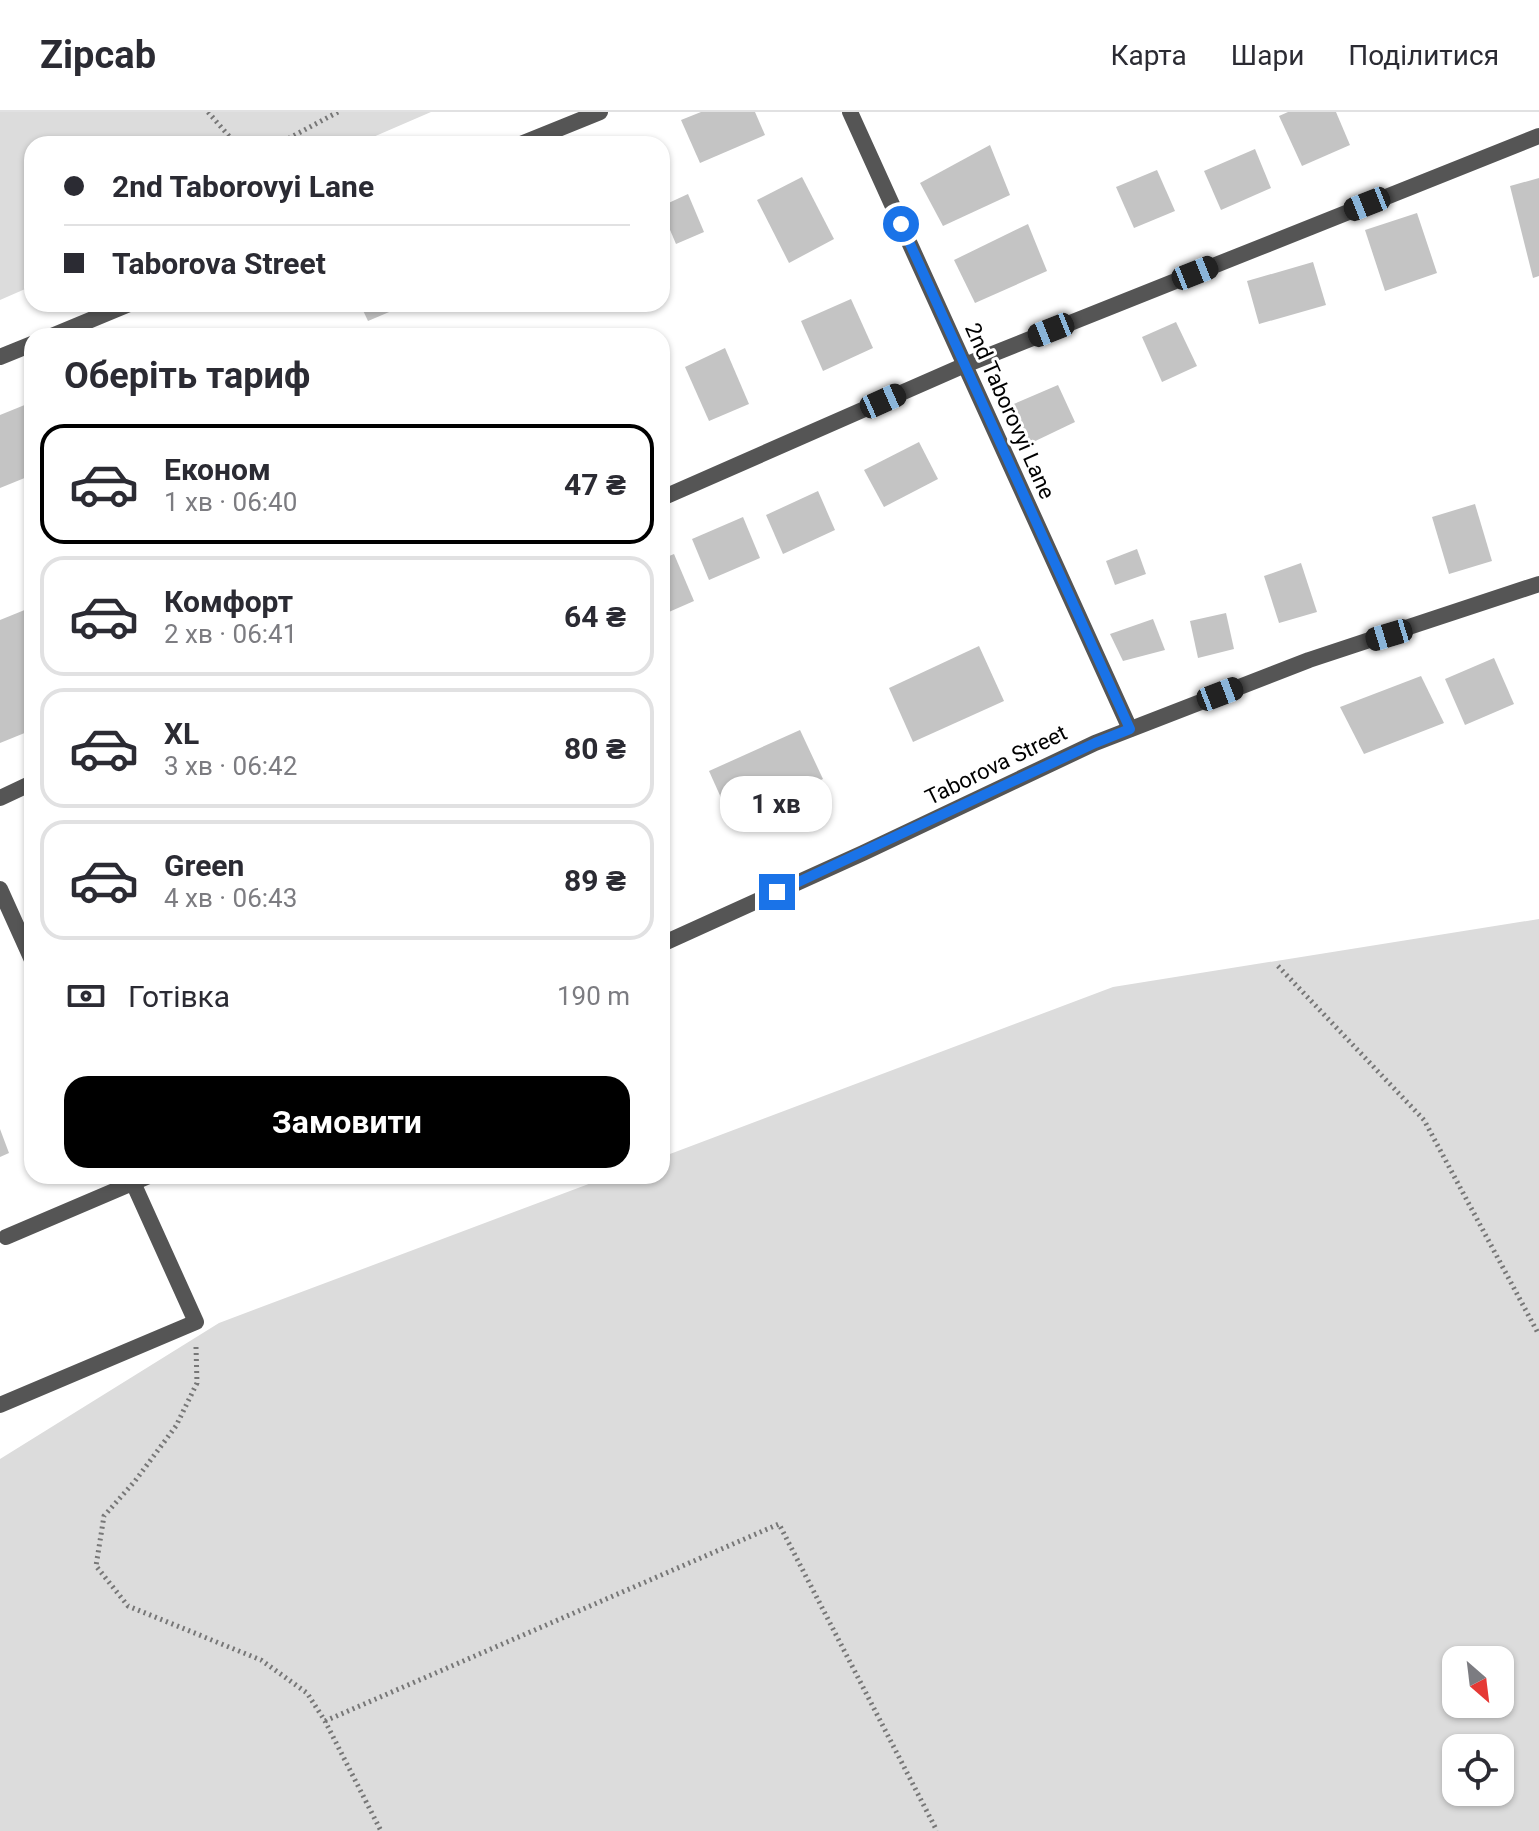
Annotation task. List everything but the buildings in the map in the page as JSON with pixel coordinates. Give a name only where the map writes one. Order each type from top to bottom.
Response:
[{"type":"street","points":[[541,136],[600,112]]},
{"type":"street","name":"2nd Taborovyi Lane","points":[[850,112],[1130,729]]},
{"type":"street","points":[[670,494],[965,365],[1539,136]]},
{"type":"street","points":[[71,328],[110,312]]},
{"type":"street","points":[[0,357],[24,347]]},
{"type":"street","name":"Taborova Street","points":[[670,940],[1095,743],[1309,660],[1539,584]]},
{"type":"street","points":[[0,798],[24,787]]},
{"type":"street","points":[[0,889],[24,942]]},
{"type":"street","points":[[6,1237],[123,1184]]},
{"type":"street","points":[[0,1405],[196,1322],[134,1184]]},
{"type":"path","points":[[208,112],[229,136]]},
{"type":"path","points":[[293,136],[338,112]]},
{"type":"path","points":[[1278,966],[1424,1120],[1539,1335]]},
{"type":"path","points":[[196,1322],[197,1383],[176,1426],[104,1516],[96,1566],[128,1606],[261,1660],[307,1693],[325,1721],[381,1831]]},
{"type":"path","points":[[325,1721],[779,1524],[937,1831]]},
{"type":"shaded area","points":[[0,112],[431,112],[376,136],[24,136],[24,290],[0,300]]},
{"type":"shaded area","points":[[1539,919],[1539,1831],[0,1831],[0,1459],[219,1323],[589,1184],[670,1184],[670,1154],[1113,987]]},
{"type":"route","points":[[777,892],[1130,729],[901,224]]}]
